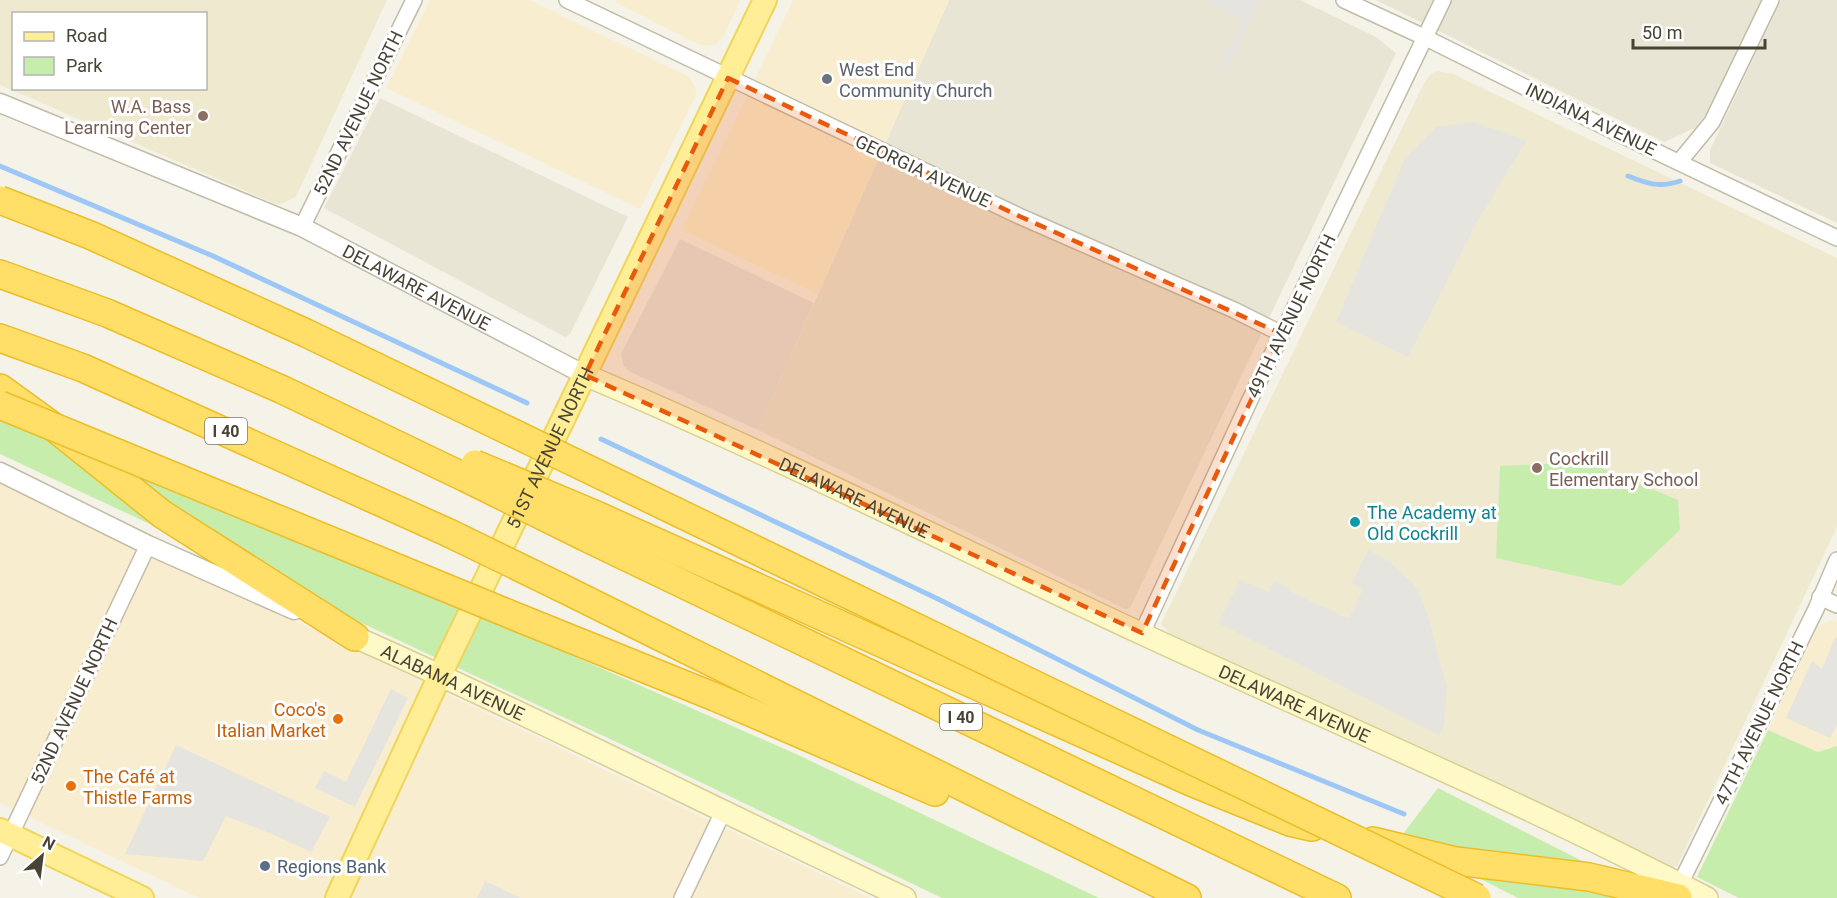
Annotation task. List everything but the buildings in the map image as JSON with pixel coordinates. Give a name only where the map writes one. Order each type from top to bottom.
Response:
[{"type":"highway","points":[[0,200],[90,235],[306,333],[1477,898]]},
{"type":"highway","name":"I 40","points":[[0,274],[107,313],[590,525],[1337,898]]},
{"type":"highway","name":"I 40","points":[[0,338],[84,368],[449,533],[1186,898]]},
{"type":"highway","points":[[0,388],[51,425],[162,514],[354,637]]},
{"type":"highway","points":[[0,405],[715,697],[885,772],[1127,870]]},
{"type":"highway","points":[[590,525],[1191,782],[1290,822],[1455,861],[1589,877],[1679,891]]},
{"type":"main road","name":"51ST AVENUE NORTH","points":[[338,898],[440,675],[765,0]]},
{"type":"main road","name":"DELAWARE AVENUE","points":[[585,375],[875,506],[1142,633],[1416,757],[1679,891],[1707,898]]},
{"type":"main road","name":"ALABAMA AVENUE","points":[[354,637],[440,675],[905,898]]},
{"type":"main road","points":[[5,832],[142,898]]},
{"type":"street","name":"52ND AVENUE NORTH","points":[[302,227],[414,0]]},
{"type":"street","name":"GEORGIA AVENUE","points":[[567,0],[1019,216],[1234,310],[1282,334]]},
{"type":"street","name":"INDIANA AVENUE","points":[[1344,0],[1837,238]]},
{"type":"street","name":"49TH AVENUE NORTH","points":[[1142,633],[1282,334],[1443,0]]},
{"type":"street","points":[[1680,161],[1712,122],[1771,0]]},
{"type":"street","name":"DELAWARE AVENUE","points":[[0,103],[302,227],[585,375]]},
{"type":"street","name":"ALABAMA AVENUE","points":[[0,472],[148,545],[354,637]]},
{"type":"street","name":"52ND AVENUE NORTH","points":[[0,857],[5,832],[148,545]]},
{"type":"street","name":"47TH AVENUE NORTH","points":[[1679,891],[1837,560]]},
{"type":"street","points":[[1820,597],[1837,605]]},
{"type":"street","points":[[682,898],[723,812]]},
{"type":"highlighted area","points":[[728,78],[1019,216],[1282,334],[1142,633],[585,375]]},
{"type":"shaded area","name":"W.A. Bass Learning Center","points":[[0,0],[387,0],[296,197],[278,205],[0,85]]},
{"type":"shaded area","points":[[430,0],[529,0],[688,76],[696,89],[695,97],[640,209],[386,88]]},
{"type":"shaded area","points":[[616,0],[740,0],[724,36],[715,45],[700,45],[615,2]]},
{"type":"shaded area","points":[[793,0],[949,0],[818,294],[682,230]]},
{"type":"shaded area","points":[[949,0],[1300,0],[1376,37],[1396,53],[1130,608],[1125,609],[758,430]]},
{"type":"shaded area","points":[[1204,0],[1260,0],[1227,69],[1220,66],[1242,19]]},
{"type":"shaded area","points":[[1376,0],[1765,0],[1714,104],[1695,128],[1664,142]]},
{"type":"shaded area","points":[[1781,0],[1837,0],[1837,223],[1710,163],[1710,150]]},
{"type":"shaded area","name":"Cockrill Elementary School","points":[[1437,71],[1453,74],[1837,258],[1837,527],[1677,866],[1671,868],[1169,633],[1161,624],[1423,85],[1430,75]]},
{"type":"shaded area","points":[[380,98],[628,217],[570,334],[565,337],[324,208]]},
{"type":"shaded area","points":[[1473,122],[1527,140],[1478,220],[1408,357],[1336,322],[1405,158],[1436,127]]},
{"type":"shaded area","points":[[680,239],[814,303],[758,430],[630,372],[623,365],[621,354]]},
{"type":"shaded area","points":[[0,478],[870,898],[199,898],[0,803]]},
{"type":"shaded area","points":[[1368,550],[1388,561],[1418,588],[1447,687],[1444,725],[1439,735],[1218,623],[1240,580],[1269,592],[1274,581],[1292,590],[1291,592],[1349,619],[1363,589],[1352,583]]},
{"type":"shaded area","points":[[1837,620],[1837,746],[1818,752],[1768,730],[1816,628],[1828,621]]},
{"type":"shaded area","points":[[1835,637],[1837,638],[1837,725],[1830,738],[1786,718],[1812,661],[1822,669]]},
{"type":"shaded area","points":[[391,689],[408,698],[355,807],[315,788],[324,771],[346,782]]},
{"type":"shaded area","points":[[176,745],[330,817],[311,852],[226,816],[203,861],[125,854]]},
{"type":"shaded area","points":[[485,881],[521,898],[477,898]]},
{"type":"green space","points":[[0,404],[796,754],[1099,898],[942,898],[623,745],[0,454]]},
{"type":"green space","points":[[1587,462],[1678,500],[1680,530],[1621,586],[1496,558],[1500,466]]},
{"type":"green space","points":[[1768,730],[1818,752],[1837,746],[1837,898],[1739,898],[1697,877]]},
{"type":"green space","points":[[1438,788],[1655,898],[1518,898],[1400,838]]},
{"type":"waterway","points":[[0,166],[213,256],[527,403]]},
{"type":"waterway","points":[[1628,176],[1654,184],[1680,181]]},
{"type":"waterway","points":[[601,439],[936,598],[1198,730],[1404,814]]},
{"type":"place","name":"West End Community Church","points":[[827,79]]},
{"type":"place","name":"W.A. Bass Learning Center","points":[[203,116]]},
{"type":"place","name":"Cockrill Elementary School","points":[[1537,468]]},
{"type":"place","name":"The Academy at Old Cockrill","points":[[1355,522]]},
{"type":"place","name":"Coco's Italian Market","points":[[338,719]]},
{"type":"place","name":"The Café at Thistle Farms","points":[[71,786]]},
{"type":"place","name":"Regions Bank","points":[[265,866]]}]
